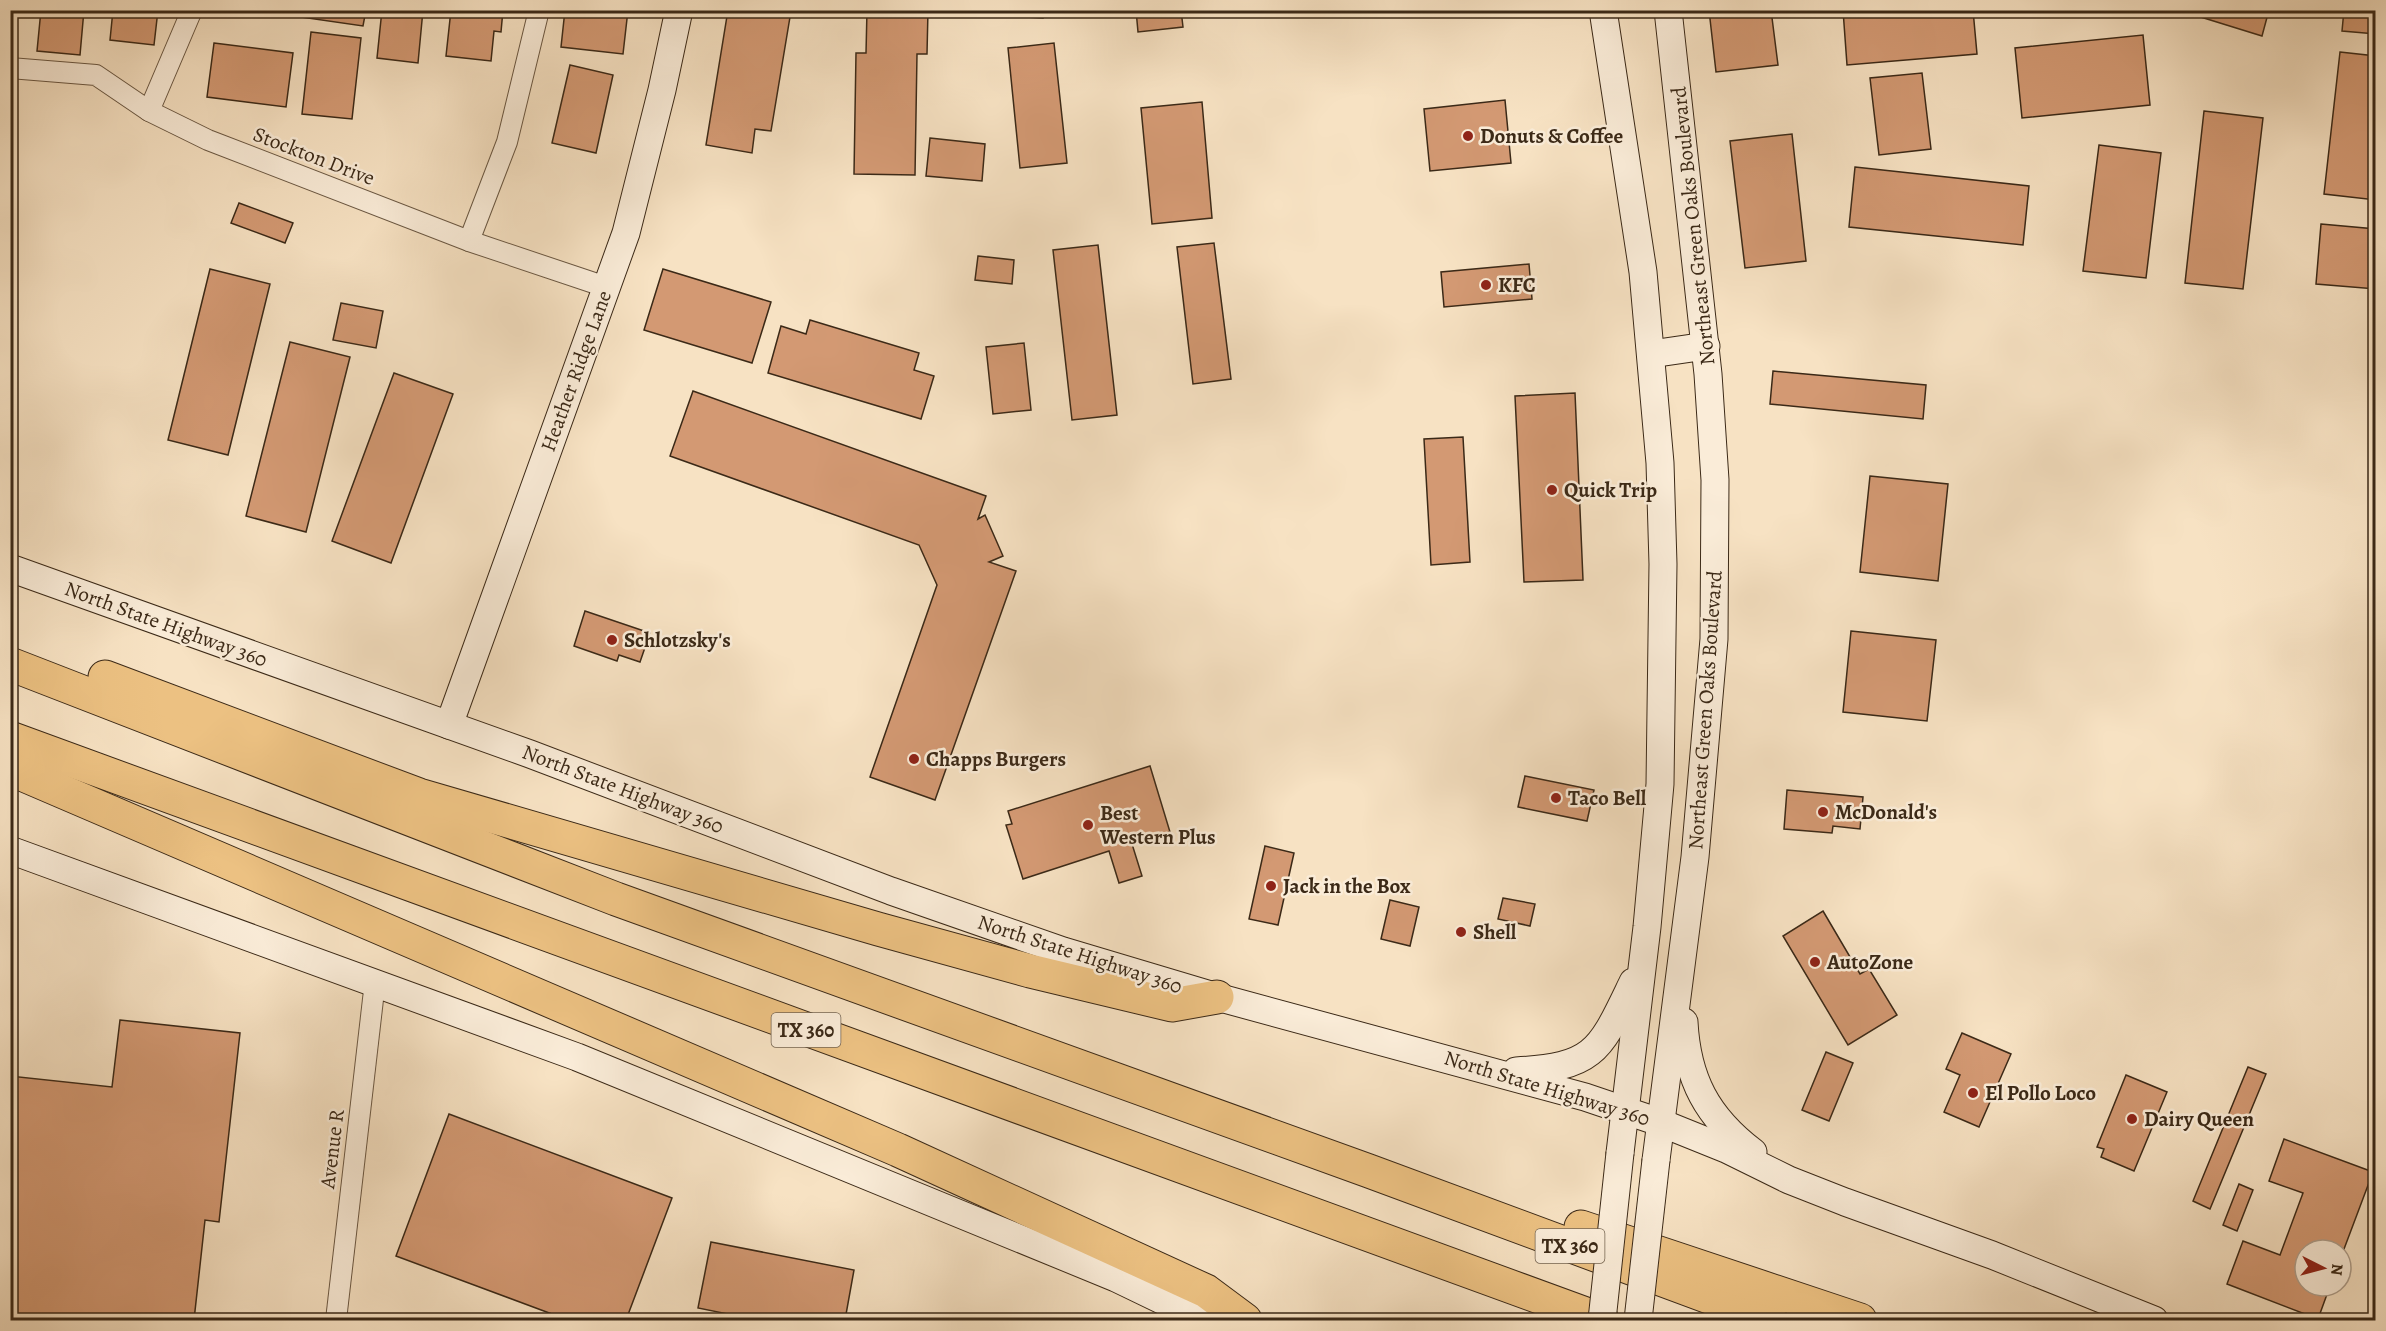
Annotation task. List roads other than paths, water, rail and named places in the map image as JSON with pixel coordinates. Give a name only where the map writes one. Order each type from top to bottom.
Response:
[{"type":"highway","points":[[10,641],[419,795],[630,858],[1052,977],[1172,1005],[1217,997]]},
{"type":"highway","name":"TX 360","points":[[10,664],[616,899],[1369,1171],[1771,1320]]},
{"type":"highway","name":"TX 360","points":[[10,738],[1602,1320]]},
{"type":"highway","points":[[10,770],[898,1150],[1206,1291],[1245,1320]]},
{"type":"highway","points":[[1369,1171],[1440,1180],[1860,1320]]},
{"type":"main road","name":"Heather Ridge Lane","points":[[449,725],[626,233],[642,174],[679,10]]},
{"type":"main road","name":"Northeast Green Oaks Boulevard","points":[[1602,1320],[1660,784],[1663,564],[1660,463],[1652,354],[1643,272],[1603,10]]},
{"type":"main road","name":"Northeast Green Oaks Boulevard","points":[[1638,1320],[1659,1122],[1682,970],[1695,857],[1714,639],[1715,480],[1706,346],[1668,10]]},
{"type":"main road","points":[[1652,354],[1706,346]]},
{"type":"main road","name":"North State Highway 360","points":[[10,568],[449,725],[891,891],[1063,951],[1217,997],[1498,1072],[1659,1122],[1726,1149],[1789,1180],[1992,1255],[2154,1320]]},
{"type":"main road","points":[[10,850],[577,1057],[1116,1278],[1203,1320]]},
{"type":"main road","points":[[1498,1072],[1569,1065],[1587,1056],[1608,1035],[1642,965]]},
{"type":"main road","points":[[1682,970],[1685,1039],[1690,1070],[1704,1101],[1730,1134],[1789,1180]]},
{"type":"street","points":[[149,111],[192,10]]},
{"type":"street","points":[[469,241],[507,142],[539,10]]},
{"type":"street","name":"Stockton Drive","points":[[10,68],[96,75],[149,111],[208,140],[469,241],[606,287]]},
{"type":"street","name":"Avenue R","points":[[336,1320],[375,982]]},
{"type":"place","name":"Donuts & Coffee","points":[[1468,136]]},
{"type":"place","name":"KFC","points":[[1486,285]]},
{"type":"place","name":"Quick Trip","points":[[1552,490]]},
{"type":"place","name":"Schlotzsky's","points":[[612,640]]},
{"type":"place","name":"Chapps Burgers","points":[[914,759]]},
{"type":"place","name":"Taco Bell","points":[[1556,798]]},
{"type":"place","name":"McDonald's","points":[[1823,812]]},
{"type":"place","name":"Best Western Plus","points":[[1088,825]]},
{"type":"place","name":"Jack in the Box","points":[[1271,886]]},
{"type":"place","name":"Shell","points":[[1461,932]]},
{"type":"place","name":"AutoZone","points":[[1815,962]]},
{"type":"place","name":"El Pollo Loco","points":[[1973,1093]]},
{"type":"place","name":"Dairy Queen","points":[[2132,1119]]}]
